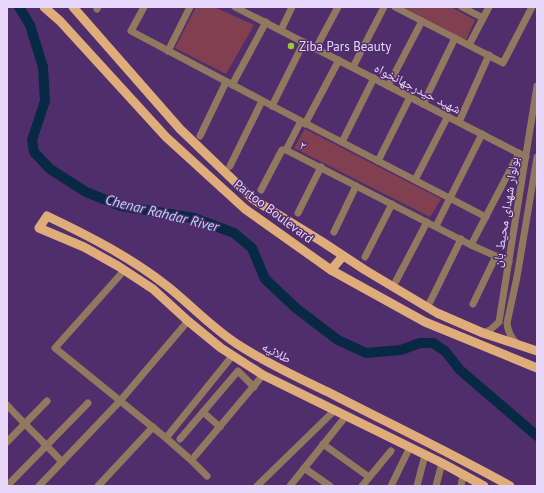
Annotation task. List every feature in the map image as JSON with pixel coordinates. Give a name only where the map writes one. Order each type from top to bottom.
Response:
[{"type":"main road","name":"Partoo Boulevard","points":[[44,7],[60,21],[166,137],[245,209],[331,270],[425,322],[537,368]]},
{"type":"main road","name":"Partoo Boulevard","points":[[73,7],[180,129],[253,198],[365,270],[437,313],[483,333],[537,350]]},
{"type":"main road","name":"طلائیه","points":[[484,486],[440,462],[263,375],[221,348],[188,321],[153,288],[84,247],[39,228],[47,216],[124,255],[167,286],[211,325],[250,352],[466,461],[510,486]]},
{"type":"main road","points":[[331,270],[343,256]]},
{"type":"street","name":"۲","points":[[144,7],[132,31],[229,84],[303,122],[286,150],[471,245],[509,262]]},
{"type":"street","points":[[168,51],[190,7]]},
{"type":"street","name":"شهید حیدرجهانخواه","points":[[235,7],[244,9],[280,30],[526,157]]},
{"type":"street","points":[[280,30],[292,7]]},
{"type":"street","points":[[316,48],[338,7]]},
{"type":"street","points":[[353,67],[384,7]]},
{"type":"street","points":[[395,7],[504,63],[532,7]]},
{"type":"street","points":[[462,7],[483,18]]},
{"type":"street","points":[[470,45],[489,7]]},
{"type":"street","points":[[388,86],[422,21]]},
{"type":"street","points":[[200,136],[266,22]]},
{"type":"street","points":[[423,104],[455,38]]},
{"type":"street","points":[[272,106],[304,42]]},
{"type":"street","points":[[459,122],[489,55]]},
{"type":"street","points":[[339,60],[303,122],[486,217]]},
{"type":"street","points":[[342,142],[374,78]]},
{"type":"street","name":"بولوار شهدای محیط بان","points":[[497,324],[499,322],[537,86]]},
{"type":"street","points":[[378,161],[410,97]]},
{"type":"street","points":[[230,166],[262,101]]},
{"type":"street","points":[[415,180],[448,116]]},
{"type":"street","points":[[436,226],[482,134]]},
{"type":"street","points":[[261,190],[282,150],[286,150]]},
{"type":"street","points":[[471,245],[519,153]]},
{"type":"street","name":"بولوار شهدای محیط بان","points":[[507,325],[537,158]]},
{"type":"street","points":[[298,213],[321,167]]},
{"type":"street","points":[[334,232],[356,186]]},
{"type":"street","points":[[365,257],[392,204]]},
{"type":"street","points":[[396,281],[427,222]]},
{"type":"street","points":[[430,302],[461,239]]},
{"type":"street","points":[[473,304],[496,256]]},
{"type":"street","points":[[121,274],[55,348],[166,438],[191,460],[206,476]]},
{"type":"street","points":[[39,486],[120,401],[188,321]]},
{"type":"street","points":[[483,333],[490,330],[497,324],[504,328],[507,325],[511,337],[518,344]]},
{"type":"street","points":[[166,438],[232,355]]},
{"type":"street","points":[[180,439],[238,371],[254,386]]},
{"type":"street","points":[[195,456],[263,375]]},
{"type":"street","points":[[7,442],[47,401]]},
{"type":"street","points":[[7,486],[88,403]]},
{"type":"street","points":[[7,405],[62,462]]},
{"type":"street","points":[[258,486],[335,410]]},
{"type":"street","points":[[203,412],[220,427]]},
{"type":"street","points":[[291,486],[346,416]]},
{"type":"street","points":[[98,486],[153,427]]},
{"type":"street","points":[[323,444],[369,477]]},
{"type":"street","points":[[391,486],[410,447]]},
{"type":"street","points":[[436,486],[443,450]]},
{"type":"street","points":[[362,486],[391,451]]},
{"type":"street","points":[[417,486],[425,455]]},
{"type":"street","points":[[304,468],[330,486]]},
{"type":"street","points":[[462,486],[463,474]]},
{"type":"shaded area","points":[[196,7],[214,7],[254,25],[226,74],[175,48]]},
{"type":"shaded area","points":[[403,7],[451,7],[475,20],[466,40]]},
{"type":"shaded area","points":[[305,129],[441,199],[430,217],[294,148]]},
{"type":"waterway","name":"Chenar Rahdar River","points":[[19,7],[30,25],[43,67],[45,101],[32,140],[34,152],[50,169],[86,192],[121,206],[194,218],[234,233],[252,248],[265,279],[297,309],[338,340],[366,353],[401,350],[420,343],[433,343],[445,351],[460,370],[537,436]]},
{"type":"place","name":"Ziba Pars Beauty","points":[[291,46]]}]
